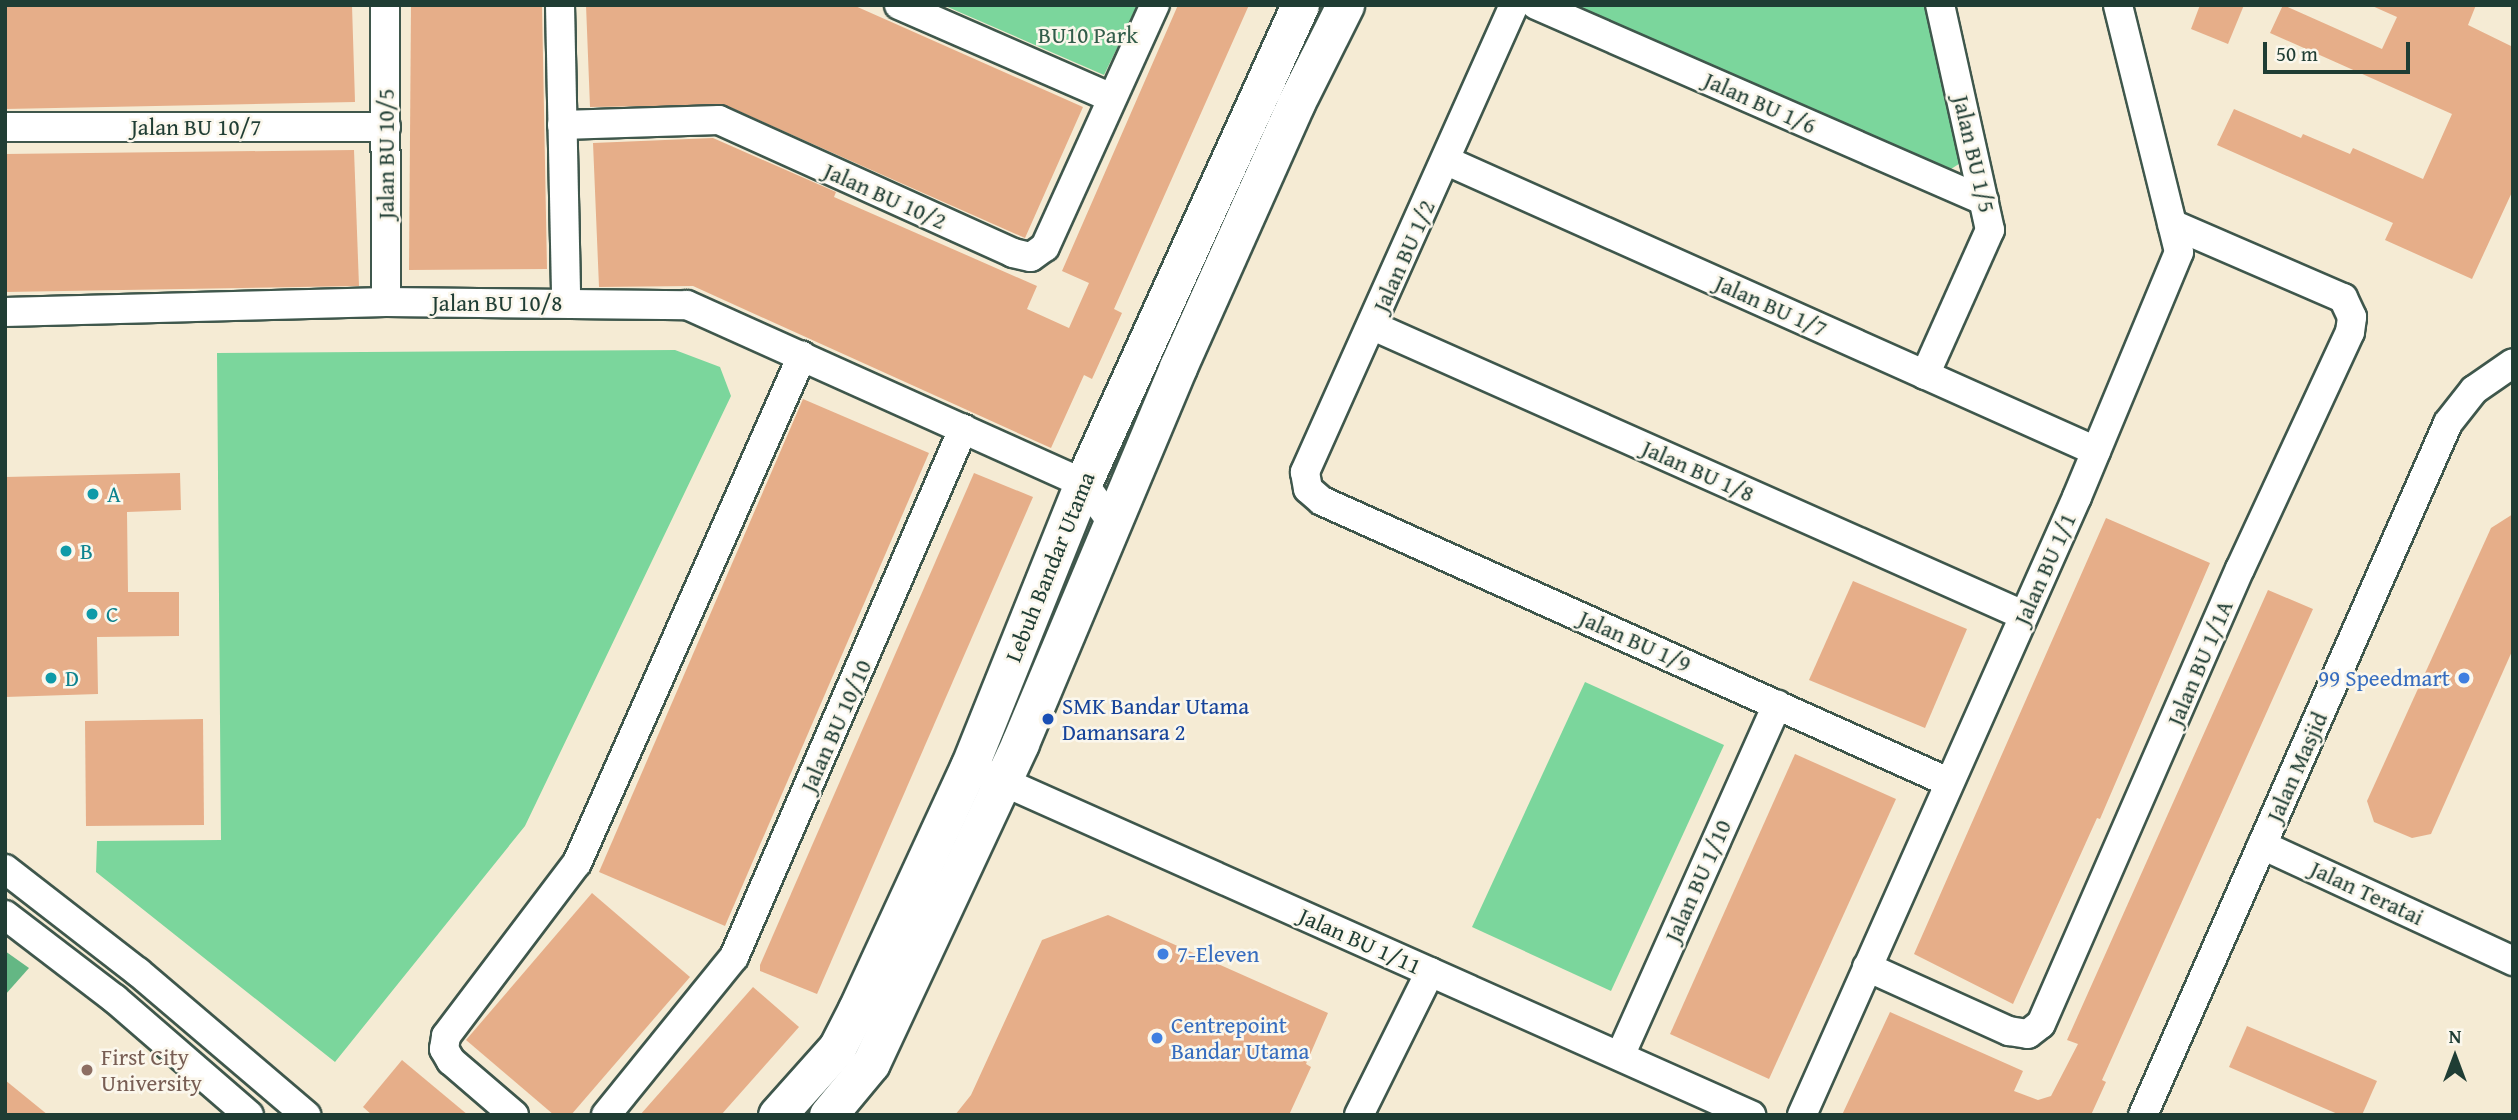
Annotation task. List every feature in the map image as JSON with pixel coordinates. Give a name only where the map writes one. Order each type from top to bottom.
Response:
[{"type":"main road","name":"Lebuh Bandar Utama","points":[[778,1115],[837,1048],[969,767],[1083,484],[1300,5]]},
{"type":"main road","name":"Lebuh Bandar Utama","points":[[828,1115],[871,1063],[1002,782],[1112,522],[1296,103],[1345,5]]},
{"type":"street","name":"Jalan BU 10/5","points":[[385,5],[386,302]]},
{"type":"street","points":[[560,5],[566,303]]},
{"type":"street","points":[[900,5],[1112,98],[1155,5]]},
{"type":"street","name":"Jalan BU 1/2","points":[[1322,501],[1308,489],[1305,472],[1373,326],[1514,5]]},
{"type":"street","name":"Jalan BU 1/6","points":[[1536,5],[1984,201]]},
{"type":"street","name":"Jalan BU 1/5","points":[[1926,375],[1990,230],[1940,5]]},
{"type":"street","name":"Jalan BU 1/1","points":[[1802,1115],[2096,451],[2179,253],[2118,5]]},
{"type":"street","name":"Jalan BU 10/2","points":[[562,125],[719,120],[1013,253],[1031,257],[1045,247],[1112,98]]},
{"type":"street","name":"Jalan BU 10/7","points":[[5,127],[386,127]]},
{"type":"street","name":"Jalan BU 1/7","points":[[1447,160],[2096,451]]},
{"type":"street","name":"Jalan BU 1/1A","points":[[1867,967],[2009,1031],[2028,1034],[2041,1024],[2240,569],[2350,332],[2352,317],[2343,298],[2172,224]]},
{"type":"street","name":"Jalan BU 10/8","points":[[5,312],[386,302],[687,305],[963,429]]},
{"type":"street","name":"Jalan BU 1/8","points":[[1373,326],[2023,615]]},
{"type":"street","points":[[514,1115],[452,1061],[444,1049],[446,1036],[577,863],[802,356]]},
{"type":"street","name":"Jalan Masjid","points":[[2143,1115],[2448,423],[2474,390],[2513,363]]},
{"type":"street","points":[[963,429],[1083,484],[1112,522]]},
{"type":"street","name":"Jalan BU 10/10","points":[[606,1115],[734,957],[963,429]]},
{"type":"street","points":[[1083,484],[1133,474]]},
{"type":"street","name":"Jalan BU 1/9","points":[[1322,501],[1948,782]]},
{"type":"street","name":"Jalan BU 1/10","points":[[1620,1056],[1777,705]]},
{"type":"street","name":"Jalan BU 1/11","points":[[969,767],[1751,1115]]},
{"type":"street","name":"Jalan Teratai","points":[[2262,845],[2513,961]]},
{"type":"street","points":[[5,869],[138,972],[306,1115]]},
{"type":"street","points":[[5,915],[116,999],[249,1115]]},
{"type":"street","points":[[1359,1115],[1430,972]]},
{"type":"green space","name":"BU10 Park","points":[[943,5],[1138,5],[1104,75]]},
{"type":"green space","points":[[1569,5],[1926,5],[1962,162],[1951,169]]},
{"type":"green space","points":[[675,350],[720,367],[731,396],[525,826],[335,1062],[96,872],[97,841],[221,840],[217,353]]},
{"type":"green space","points":[[1585,682],[1724,745],[1611,991],[1472,927]]},
{"type":"green space","points":[[5,951],[29,968],[5,995]]},
{"type":"building","points":[[5,5],[352,5],[355,102],[5,109]]},
{"type":"building","points":[[411,5],[542,5],[547,269],[409,270]]},
{"type":"building","points":[[586,5],[853,5],[1083,107],[1025,238],[725,105],[590,107]]},
{"type":"building","points":[[1178,5],[1249,5],[1114,309],[1122,313],[1092,379],[1084,375],[1051,448],[693,286],[599,287],[593,143],[713,138],[836,192],[834,197],[1037,286],[1027,309],[1069,328],[1089,283],[1062,271]]},
{"type":"building","points":[[2200,5],[2244,5],[2228,44],[2191,29]]},
{"type":"building","points":[[2283,5],[2382,49],[2397,17],[2370,5],[2476,5],[2468,25],[2513,47],[2513,190],[2472,279],[2385,240],[2393,223],[2217,145],[2234,109],[2301,138],[2303,134],[2350,154],[2353,148],[2423,179],[2452,114],[2270,33]]},
{"type":"building","points":[[354,150],[359,286],[5,292],[5,154]]},
{"type":"building","points":[[803,399],[929,453],[725,926],[599,872]]},
{"type":"building","points":[[180,473],[181,510],[127,512],[128,592],[179,592],[179,636],[97,637],[98,694],[5,697],[5,477]]},
{"type":"building","points":[[974,473],[1033,497],[817,994],[760,971],[760,965]]},
{"type":"building","points":[[2513,514],[2513,649],[2431,834],[2412,838],[2374,822],[2367,801],[2491,528]]},
{"type":"building","points":[[2106,518],[2210,563],[2100,819],[2097,818],[2013,1004],[1914,954]]},
{"type":"building","points":[[1853,581],[1967,629],[1925,728],[1809,680]]},
{"type":"building","points":[[2268,590],[2313,609],[2102,1080],[2106,1082],[2091,1115],[1842,1115],[1890,1012],[2023,1071],[2014,1091],[2038,1100],[2051,1096],[2078,1044],[2067,1040]]},
{"type":"building","points":[[203,719],[204,825],[86,826],[85,721]]},
{"type":"building","points":[[1795,754],[1896,799],[1769,1079],[1670,1034]]},
{"type":"building","points":[[592,893],[690,977],[571,1115],[554,1115],[466,1040]]},
{"type":"building","name":"Centrepoint Bandar Utama","points":[[1108,915],[1328,1013],[1306,1064],[1311,1067],[1289,1115],[955,1115],[971,1095],[1042,940]]},
{"type":"building","points":[[753,987],[799,1027],[721,1115],[640,1115]]},
{"type":"building","points":[[2247,1026],[2377,1081],[2362,1115],[2340,1115],[2229,1067]]},
{"type":"building","points":[[402,1060],[468,1115],[372,1115],[363,1107]]},
{"type":"building","points":[[5,1080],[48,1115],[5,1115]]},
{"type":"place","name":"A","points":[[93,494]]},
{"type":"place","name":"B","points":[[66,551]]},
{"type":"place","name":"C","points":[[92,614]]},
{"type":"place","name":"D","points":[[51,678]]},
{"type":"place","name":"99 Speedmart","points":[[2464,678]]},
{"type":"place","name":"SMK Bandar Utama Damansara 2","points":[[1048,719]]},
{"type":"place","name":"7-Eleven","points":[[1163,954]]},
{"type":"place","name":"Centrepoint Bandar Utama","points":[[1157,1038]]},
{"type":"place","name":"First City University","points":[[87,1070]]}]
